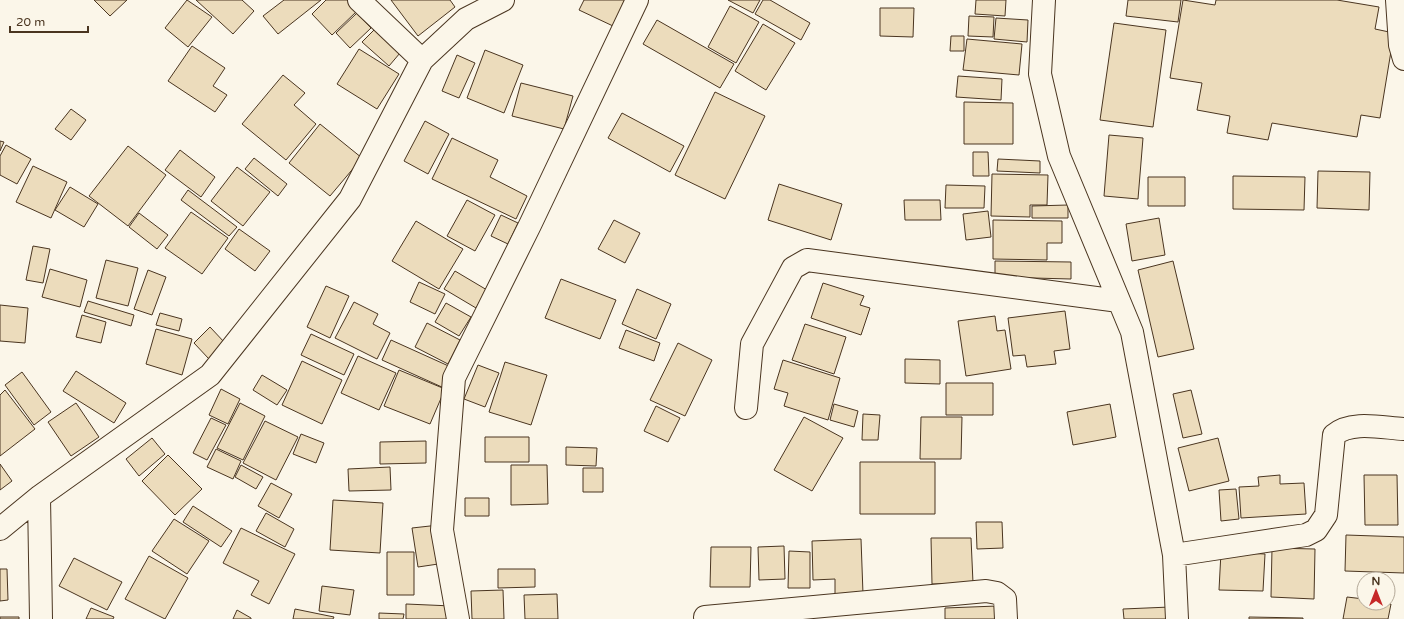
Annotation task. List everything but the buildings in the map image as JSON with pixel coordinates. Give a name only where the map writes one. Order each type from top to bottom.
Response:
[{"type":"street","points":[[359,0],[422,60]]},
{"type":"street","points":[[0,529],[39,496],[210,375],[350,198],[422,60],[466,19],[504,0]]},
{"type":"street","points":[[458,619],[442,530],[454,378],[530,225],[638,0]]},
{"type":"street","points":[[1044,0],[1040,74],[1059,156],[1132,332],[1174,555],[1177,619]]},
{"type":"street","points":[[1397,0],[1400,46],[1404,59]]},
{"type":"street","points":[[746,408],[752,344],[793,268],[807,260],[1119,301]]},
{"type":"street","points":[[1174,555],[1306,535],[1316,530],[1326,515],[1334,435],[1341,430],[1353,427],[1404,429]]},
{"type":"street","points":[[39,496],[41,619]]},
{"type":"street","points":[[705,617],[986,591],[997,593],[1005,599],[1006,619]]}]
